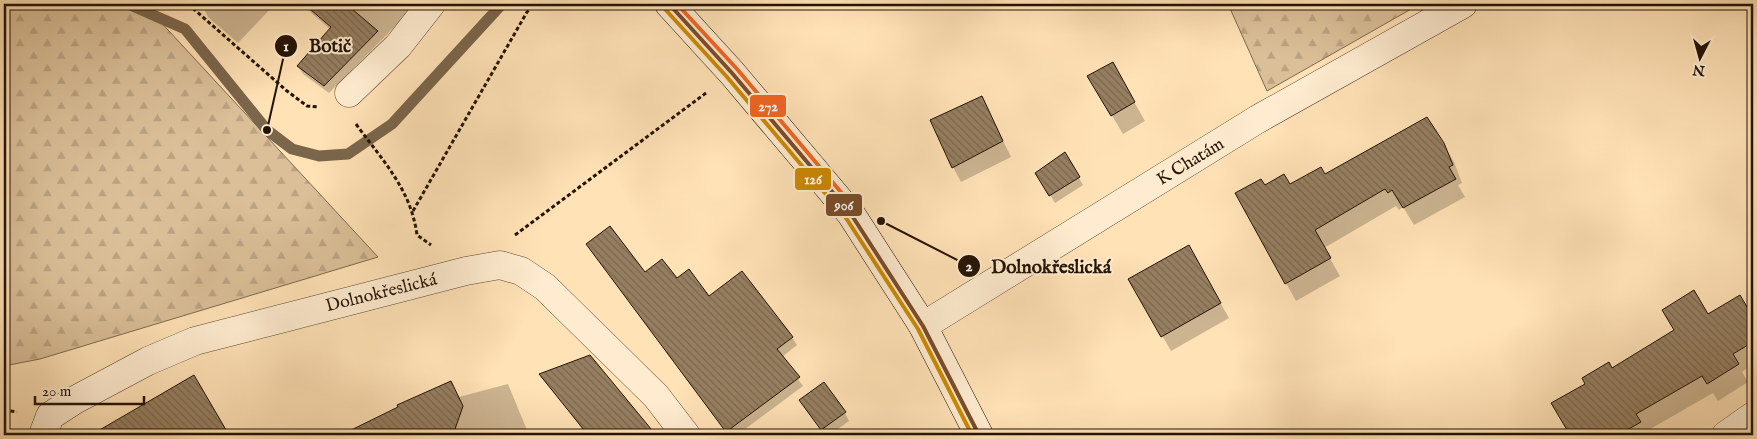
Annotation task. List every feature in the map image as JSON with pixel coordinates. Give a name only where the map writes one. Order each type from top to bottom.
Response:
[{"type":"street","points":[[337,100],[398,46],[431,4]]},
{"type":"street","points":[[669,4],[732,73],[851,214],[923,326],[979,435]]},
{"type":"street","name":"K Chatám","points":[[923,326],[1258,120],[1463,4]]},
{"type":"street","name":"Dolnokřeslická","points":[[43,435],[50,416],[148,361],[195,341],[466,271],[500,265],[521,271],[545,287],[656,396],[686,435]]},
{"type":"street","points":[[1726,435],[1753,416]]},
{"type":"path","points":[[188,4],[287,91],[307,106],[337,100]]},
{"type":"path","points":[[414,211],[527,12],[535,4]]},
{"type":"path","points":[[514,236],[707,92]]},
{"type":"path","points":[[356,125],[405,191],[414,211],[417,235],[466,271]]},
{"type":"green space","points":[[4,4],[144,4],[378,257],[40,359],[4,366]]},
{"type":"green space","points":[[1228,4],[1420,4],[1267,91]]},
{"type":"building","points":[[304,4],[346,4],[378,31],[324,86],[297,66],[331,27]]},
{"type":"building","points":[[1113,62],[1135,102],[1111,116],[1087,76]]},
{"type":"building","points":[[982,96],[1003,141],[952,168],[930,120]]},
{"type":"building","points":[[1427,117],[1444,143],[1453,165],[1449,167],[1456,179],[1403,208],[1392,190],[1388,193],[1385,189],[1315,230],[1331,258],[1285,284],[1235,193],[1261,179],[1265,185],[1284,174],[1290,184],[1321,167],[1325,174]]},
{"type":"building","points":[[1065,152],[1080,177],[1049,196],[1035,173]]},
{"type":"building","points":[[610,226],[645,272],[662,259],[677,278],[689,269],[709,296],[742,271],[793,337],[777,349],[800,377],[726,432],[586,244]]},
{"type":"building","points":[[1189,245],[1221,303],[1161,337],[1128,279]]},
{"type":"building","points":[[1694,290],[1708,314],[1740,295],[1753,317],[1753,342],[1733,354],[1739,364],[1707,384],[1702,376],[1636,414],[1641,422],[1618,435],[1570,435],[1551,403],[1585,384],[1582,378],[1609,362],[1612,368],[1674,330],[1662,310]]},
{"type":"building","points":[[590,355],[656,435],[588,435],[539,374]]},
{"type":"building","points":[[194,375],[229,435],[91,435]]},
{"type":"building","points":[[451,381],[463,406],[453,435],[341,435],[398,407],[397,405]]},
{"type":"building","points":[[824,382],[846,412],[821,430],[799,400]]},
{"type":"waterway","points":[[128,4],[185,29],[267,130],[292,149],[319,156],[348,154],[392,124],[502,4]]},
{"type":"transit line","name":"906","points":[[669,4],[732,73],[851,214],[923,326],[979,435]]},
{"type":"transit line","name":"272","points":[[677,4],[737,69],[856,210]]},
{"type":"transit line","name":"126","points":[[664,8],[727,77],[846,218],[918,329],[972,435]]},
{"type":"place","name":"Botič","points":[[267,130]]},
{"type":"place","name":"Dolnokřeslická","points":[[881,221]]}]
